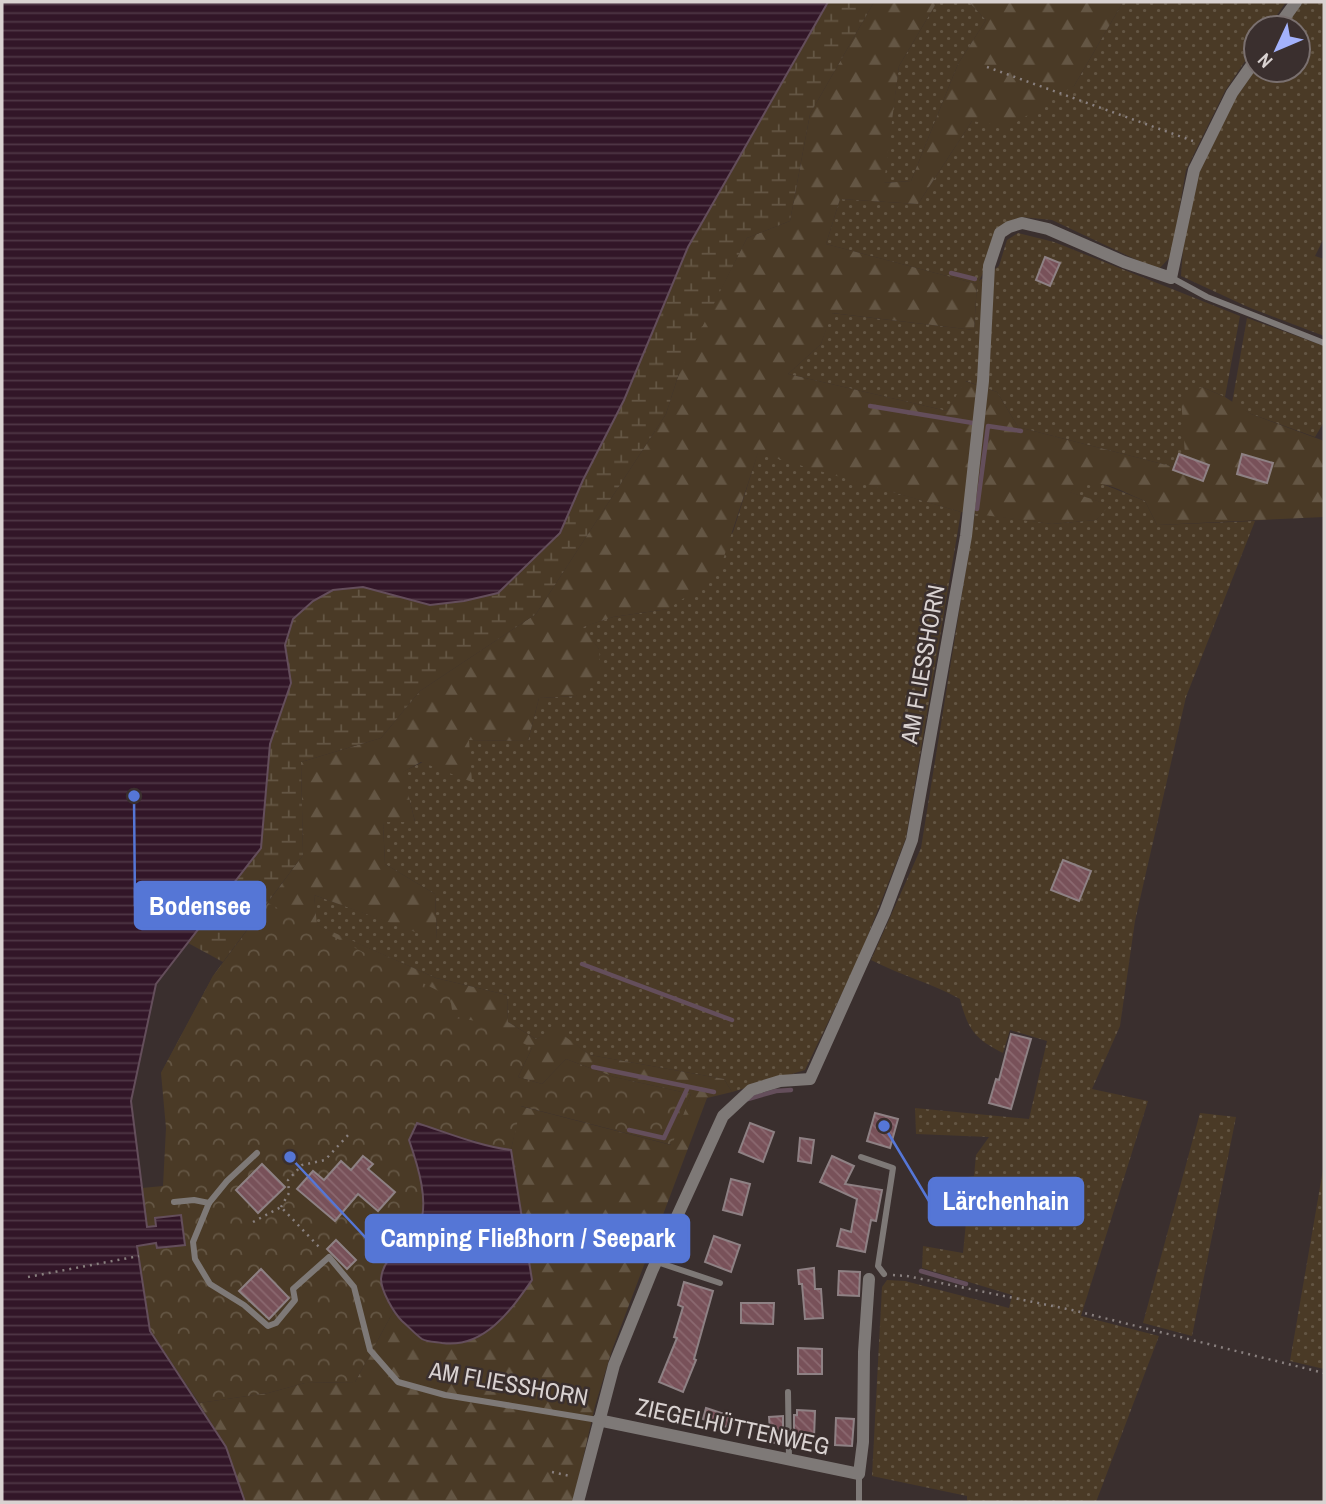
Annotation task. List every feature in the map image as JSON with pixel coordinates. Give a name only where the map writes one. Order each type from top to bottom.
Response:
[{"type":"street","points":[[1171,278],[1194,170],[1232,93],[1242,79]]},
{"type":"street","name":"AM FLIESSHORN","points":[[578,1502],[614,1365],[656,1262],[723,1116],[751,1090],[780,1081],[810,1079],[879,924],[912,840],[966,536],[983,381],[989,265],[1000,233],[1021,223],[1048,229],[1125,262],[1171,278]]},
{"type":"street","points":[[859,1474],[863,1442],[864,1352],[869,1279]]},
{"type":"street","name":"ZIEGELHÜTTENWEG","points":[[598,1420],[859,1474]]},
{"type":"lane","points":[[1171,278],[1207,297],[1324,343]]},
{"type":"lane","points":[[257,1153],[227,1181],[209,1203],[193,1242],[195,1259],[210,1284],[244,1306],[268,1326],[276,1323],[295,1300],[293,1289],[328,1257]]},
{"type":"lane","points":[[861,1157],[894,1168],[878,1266],[884,1274]]},
{"type":"lane","points":[[174,1202],[194,1200],[209,1203]]},
{"type":"lane","name":"AM FLIESSHORN","points":[[328,1257],[354,1287],[370,1350],[398,1382],[444,1395],[598,1420]]},
{"type":"lane","points":[[656,1262],[720,1283]]},
{"type":"lane","points":[[788,1392],[789,1459]]},
{"type":"lane","points":[[859,1474],[859,1502]]},
{"type":"path","points":[[987,67],[1206,145]]},
{"type":"path","points":[[253,1222],[282,1207],[289,1193],[288,1180],[302,1165],[325,1160],[350,1133]]},
{"type":"path","points":[[282,1207],[328,1257]]},
{"type":"path","points":[[28,1277],[139,1256]]},
{"type":"path","points":[[884,1274],[907,1276],[1072,1310],[1324,1373]]},
{"type":"path","points":[[552,1472],[584,1478]]},
{"type":"green space","points":[[828,2],[874,2],[810,114],[790,221],[747,238],[679,373],[666,414],[536,614],[420,691],[381,738],[301,762],[303,855],[223,962],[188,943],[261,848],[270,744],[291,683],[285,645],[293,619],[313,601],[333,590],[363,587],[430,605],[560,533],[583,480],[624,400],[688,247],[740,149]]},
{"type":"green space","points":[[874,2],[937,2],[899,66],[884,183],[911,181],[958,64],[986,20],[969,2],[1123,2],[1074,86],[1009,127],[972,121],[918,204],[840,199],[826,244],[977,284],[974,330],[832,313],[821,344],[788,374],[947,411],[965,381],[997,392],[1018,427],[1186,470],[1181,397],[1202,387],[1225,397],[1251,414],[1324,441],[1324,517],[1157,525],[1145,501],[1117,488],[1098,483],[1079,486],[1070,492],[1110,505],[1096,520],[1052,524],[961,512],[758,453],[718,575],[668,609],[613,617],[583,627],[599,649],[601,670],[576,696],[539,698],[528,741],[469,740],[472,782],[421,762],[403,772],[415,822],[383,822],[385,864],[435,894],[437,940],[314,895],[317,925],[436,978],[507,995],[508,1022],[536,1039],[555,1029],[590,1055],[724,1079],[732,1092],[707,1098],[612,1350],[595,1406],[573,1502],[245,1502],[226,1447],[199,1403],[268,1393],[305,1383],[355,1382],[393,1312],[424,1341],[532,1280],[511,1150],[520,1106],[671,1145],[691,1094],[614,1077],[566,1059],[542,1084],[518,1077],[532,1048],[161,1073],[213,976],[303,855],[301,762],[381,738],[420,691],[536,614],[666,414],[681,367],[747,238],[790,221],[810,114]]},
{"type":"green space","points":[[937,2],[969,2],[986,20],[958,64],[911,181],[883,183],[899,66]]},
{"type":"green space","points":[[1123,2],[1286,2],[1278,14],[1242,14],[1242,66],[1225,91],[1186,170],[1171,256],[1158,270],[1052,220],[1021,217],[997,230],[988,263],[979,281],[999,266],[1007,240],[1018,233],[1054,242],[1240,316],[1225,397],[1202,387],[1186,470],[1018,427],[997,392],[966,381],[947,411],[788,374],[821,344],[831,313],[974,330],[977,284],[826,244],[840,199],[918,204],[972,121],[1074,86]]},
{"type":"green space","points":[[1302,2],[1324,2],[1324,238],[1315,256],[1324,259],[1324,336],[1248,307],[1181,276],[1189,205],[1196,177],[1226,114],[1245,84],[1312,84],[1312,14],[1293,14]]},
{"type":"green space","points":[[1247,318],[1324,346],[1324,422],[1315,437],[1251,414],[1232,403]]},
{"type":"green space","points":[[758,452],[961,512],[906,838],[859,958],[805,1070],[732,1092],[724,1079],[590,1055],[555,1030],[536,1039],[508,1022],[507,995],[436,978],[316,925],[314,895],[437,939],[435,894],[385,864],[383,822],[415,821],[402,772],[469,740],[528,741],[539,698],[576,696],[599,649],[582,627],[613,617],[668,609],[733,532]]},
{"type":"green space","points":[[1082,483],[1100,483],[1145,501],[1157,525],[1255,521],[1186,697],[1135,921],[1120,1026],[1092,1089],[1148,1101],[1081,1316],[1159,1336],[1096,1502],[967,1502],[967,1496],[872,1476],[882,1287],[887,1280],[905,1281],[1009,1308],[1012,1295],[922,1268],[923,1246],[963,1253],[967,1212],[935,1196],[936,1182],[974,1176],[976,1155],[989,1137],[916,1134],[915,1108],[1029,1119],[1047,1041],[1010,1030],[1003,1053],[974,1032],[966,1019],[960,999],[871,960],[921,848],[975,513],[1052,524],[1096,520],[1109,505],[1069,492]]},
{"type":"green space","points":[[268,903],[450,997],[453,1016],[488,1024],[532,1048],[518,1077],[542,1084],[566,1059],[614,1077],[691,1094],[672,1145],[521,1106],[511,1150],[486,1147],[474,1140],[409,1140],[422,1181],[422,1213],[417,1228],[385,1267],[383,1281],[393,1312],[355,1382],[305,1383],[268,1393],[199,1403],[150,1331],[137,1246],[156,1243],[157,1248],[185,1245],[156,1219],[156,1226],[147,1227],[142,1188],[163,1186],[166,1128],[161,1073],[213,976]]},
{"type":"green space","points":[[1200,1113],[1236,1117],[1192,1336],[1143,1323]]},
{"type":"green space","points":[[1324,1164],[1324,1369],[1290,1361]]},
{"type":"shaded area","points":[[2,2],[828,2],[688,247],[624,400],[583,480],[560,533],[498,593],[430,605],[363,587],[333,590],[313,601],[293,619],[285,645],[291,683],[270,744],[261,848],[156,984],[131,1101],[147,1227],[156,1226],[155,1218],[181,1215],[185,1245],[157,1248],[156,1243],[137,1246],[150,1331],[226,1447],[245,1502],[2,1502]]},
{"type":"shaded area","points":[[417,1123],[475,1142],[511,1150],[532,1280],[495,1325],[471,1340],[442,1343],[419,1337],[395,1313],[382,1284],[386,1263],[418,1228],[422,1219],[423,1196],[409,1140]]},
{"type":"building","points":[[1045,257],[1060,263],[1050,286],[1036,280]]},
{"type":"building","points":[[1179,454],[1209,465],[1203,481],[1173,470]]},
{"type":"building","points":[[1242,454],[1273,463],[1267,483],[1237,474]]},
{"type":"building","points":[[1063,860],[1091,871],[1079,901],[1051,890]]},
{"type":"building","points":[[1011,1034],[1031,1039],[1011,1109],[989,1103],[996,1079],[999,1080]]},
{"type":"building","points":[[875,1113],[898,1119],[890,1148],[867,1141]]},
{"type":"building","points":[[750,1123],[774,1132],[763,1162],[739,1152]]},
{"type":"building","points":[[800,1138],[814,1140],[811,1163],[798,1161]]},
{"type":"building","points":[[363,1156],[373,1164],[368,1169],[395,1192],[378,1211],[358,1194],[335,1221],[297,1189],[313,1171],[324,1180],[341,1161],[351,1170]]},
{"type":"building","points":[[832,1156],[854,1166],[845,1184],[882,1190],[876,1221],[871,1220],[865,1252],[837,1246],[841,1229],[851,1232],[857,1199],[820,1182]]},
{"type":"building","points":[[262,1164],[285,1187],[258,1213],[236,1190]]},
{"type":"building","points":[[731,1179],[750,1184],[742,1215],[723,1210]]},
{"type":"building","points":[[714,1236],[740,1245],[731,1272],[705,1262]]},
{"type":"building","points":[[336,1240],[356,1260],[347,1269],[327,1249]]},
{"type":"building","points":[[814,1268],[815,1289],[821,1289],[823,1318],[805,1319],[798,1270]]},
{"type":"building","points":[[261,1269],[289,1298],[269,1319],[239,1291]]},
{"type":"building","points":[[839,1271],[860,1272],[859,1296],[838,1295]]},
{"type":"building","points":[[684,1282],[713,1291],[694,1359],[696,1360],[683,1392],[659,1382],[677,1338],[674,1337],[683,1307],[678,1305]]},
{"type":"building","points":[[741,1303],[774,1303],[773,1324],[741,1323]]},
{"type":"building","points":[[798,1348],[822,1349],[822,1374],[798,1374]]},
{"type":"building","points":[[706,1408],[730,1416],[727,1427],[703,1419]]},
{"type":"building","points":[[797,1410],[815,1411],[814,1438],[794,1437],[794,1415],[797,1415]]},
{"type":"building","points":[[783,1416],[783,1442],[771,1443],[769,1417]]},
{"type":"building","points":[[836,1418],[854,1419],[852,1446],[835,1445]]},
{"type":"waterway","points":[[951,273],[975,279]]},
{"type":"waterway","points":[[870,406],[973,423]]},
{"type":"waterway","points":[[977,509],[988,426],[1021,431]]},
{"type":"waterway","points":[[582,964],[732,1020]]},
{"type":"waterway","points":[[593,1067],[714,1092]]},
{"type":"waterway","points":[[629,1130],[664,1138],[688,1087]]},
{"type":"waterway","points":[[748,1099],[791,1090]]},
{"type":"waterway","points":[[921,1271],[966,1284]]},
{"type":"place","name":"Bodensee","points":[[134,796]]},
{"type":"place","name":"Lärchenhain","points":[[884,1126]]},
{"type":"place","name":"Camping Fließhorn / Seepark","points":[[290,1157]]}]
